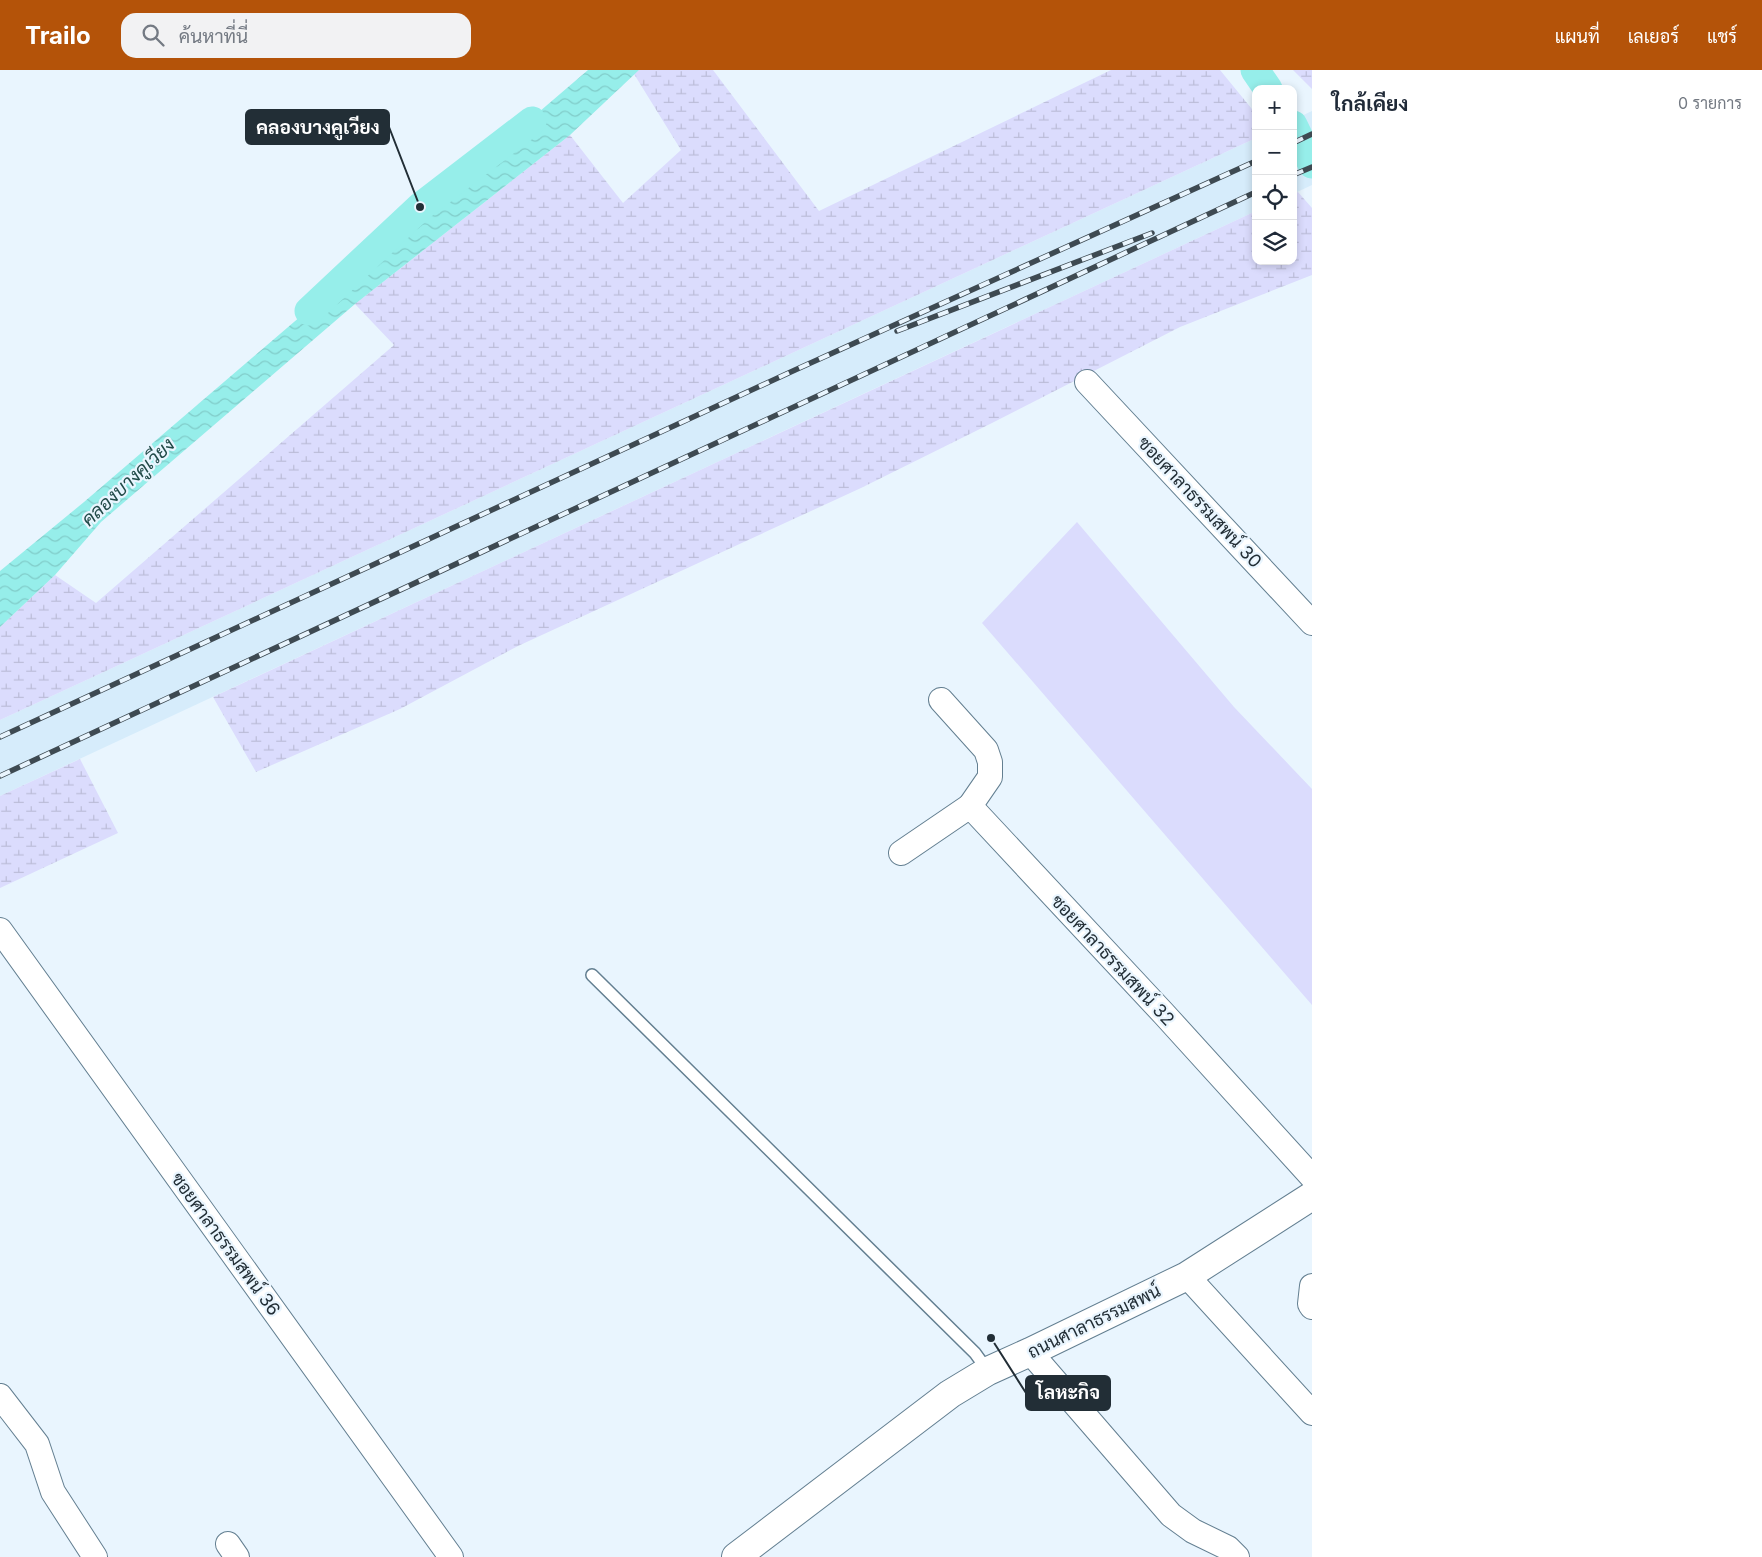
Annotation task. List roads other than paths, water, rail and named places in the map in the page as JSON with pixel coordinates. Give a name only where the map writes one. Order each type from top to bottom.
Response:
[{"type":"street","name":"ซอยศาลาธรรมสพน์ 30","points":[[1088,382],[1312,623]]},
{"type":"street","points":[[901,853],[970,806],[990,777],[990,762],[986,750],[941,700]]},
{"type":"street","name":"ซอยศาลาธรรมสพน์ 32","points":[[970,806],[1312,1177]]},
{"type":"street","name":"ซอยศาลาธรรมสพน์ 36","points":[[0,930],[451,1557]]},
{"type":"street","name":"ถนนศาลาธรรมสพน์","points":[[736,1557],[950,1394],[988,1371],[1187,1276],[1312,1196]]},
{"type":"street","points":[[1187,1276],[1312,1413]]},
{"type":"street","points":[[1312,1286],[1310,1304],[1312,1307]]},
{"type":"street","points":[[1030,1352],[1172,1515],[1193,1531],[1228,1548],[1237,1557]]},
{"type":"street","points":[[0,1396],[37,1444],[53,1492],[95,1557]]},
{"type":"lane","points":[[592,975],[975,1353],[988,1371]]},
{"type":"water","points":[[588,70],[639,70],[570,135],[355,304],[101,522],[55,575],[0,627],[0,571],[84,502]]},
{"type":"waterway","points":[[1255,70],[1265,85]]},
{"type":"waterway","name":"คลองบางคูเวียง","points":[[309,311],[420,207],[532,121]]},
{"type":"waterway","points":[[1295,130],[1312,164]]},
{"type":"railway","points":[[1297,141],[1312,134]]},
{"type":"railway","points":[[0,737],[795,370],[1252,163]]},
{"type":"railway","points":[[1297,173],[1312,167]]},
{"type":"railway","points":[[0,776],[1252,194]]},
{"type":"railway","points":[[897,331],[1152,233]]},
{"type":"place","name":"คลองบางคูเวียง","points":[[420,207]]},
{"type":"place","name":"โลหะกิจ","points":[[991,1338]]}]
